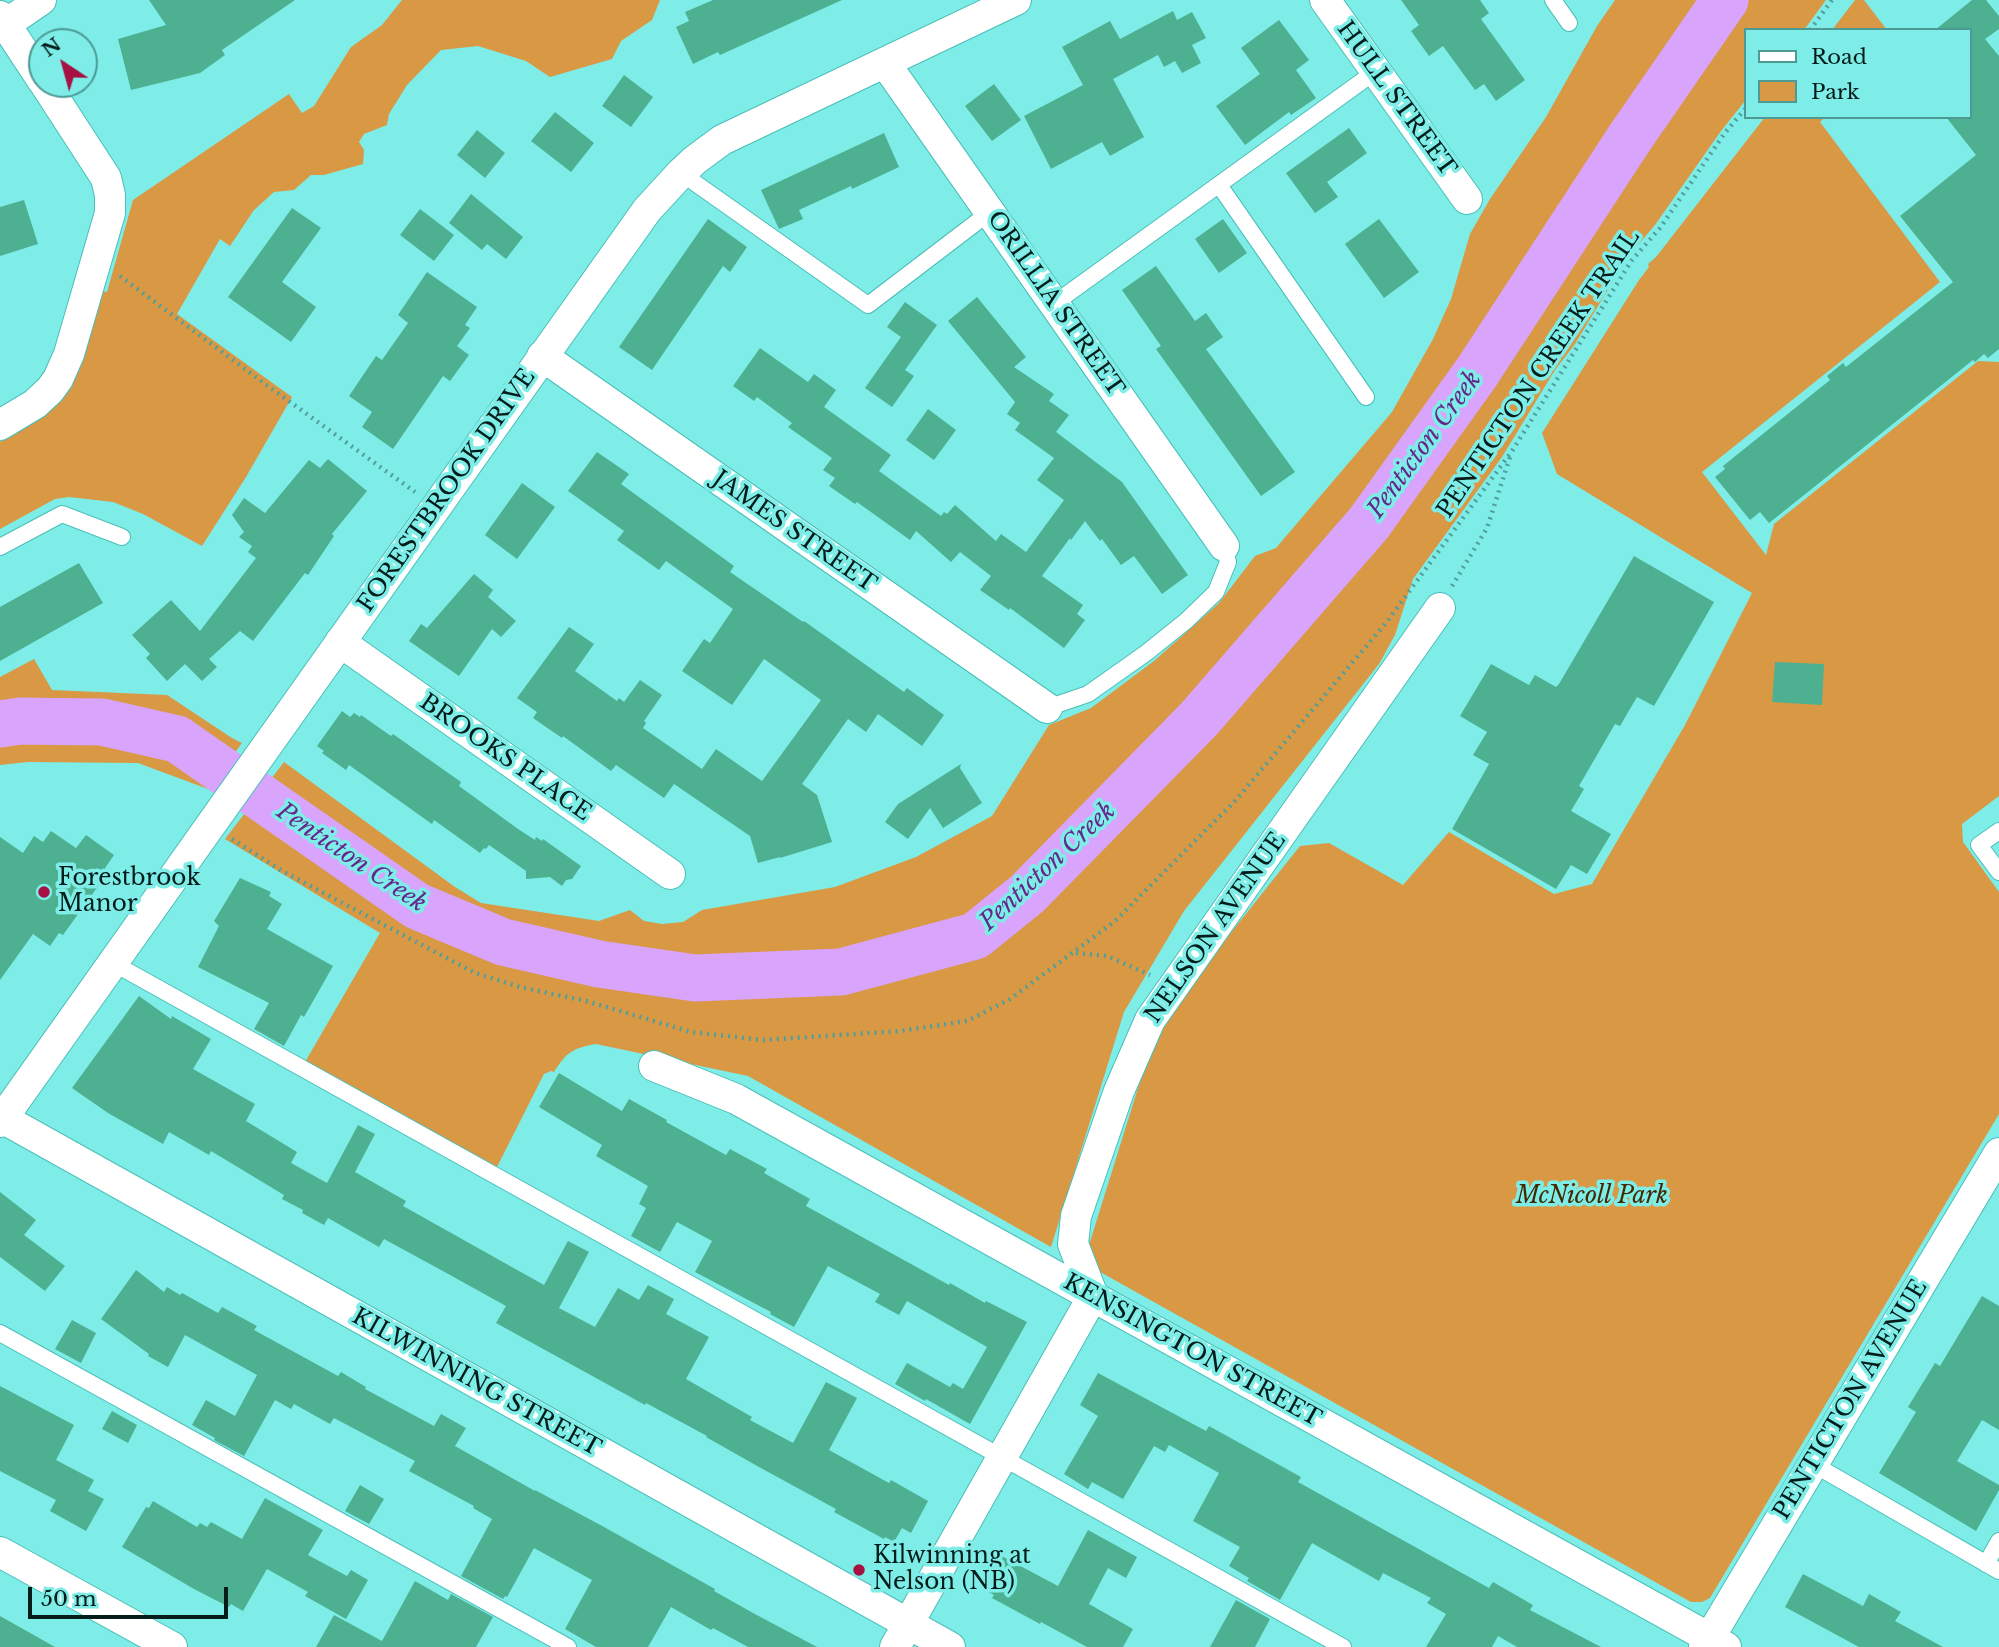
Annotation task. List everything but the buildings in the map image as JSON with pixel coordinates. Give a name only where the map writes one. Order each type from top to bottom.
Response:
[{"type":"street","points":[[28,59],[3,20],[41,0]]},
{"type":"street","name":"FORESTBROOK DRIVE","points":[[1,1120],[647,210],[681,173],[722,140],[1016,0]]},
{"type":"street","name":"HULL STREET","points":[[1325,0],[1467,199]]},
{"type":"street","name":"ORILLIA STREET","points":[[885,63],[1224,546]]},
{"type":"street","points":[[0,425],[35,404],[58,379],[69,354],[110,213],[106,178],[54,98]]},
{"type":"street","name":"JAMES STREET","points":[[542,355],[1047,708]]},
{"type":"street","name":"NELSON AVENUE","points":[[1093,1296],[1073,1244],[1076,1216],[1124,1079],[1150,1020],[1440,608]]},
{"type":"street","name":"BROOKS PLACE","points":[[340,642],[670,874]]},
{"type":"street","name":"KENSINGTON STREET","points":[[654,1066],[736,1099],[1713,1644]]},
{"type":"street","name":"KILWINNING STREET","points":[[1,1120],[902,1635],[950,1647]]},
{"type":"street","name":"PENTICTON AVENUE","points":[[1713,1644],[1813,1464],[1999,1153]]},
{"type":"street","points":[[902,1635],[1093,1296]]},
{"type":"street","points":[[0,1552],[172,1647]]},
{"type":"lane","points":[[1553,0],[1569,23]]},
{"type":"lane","points":[[1055,303],[1376,71]]},
{"type":"lane","points":[[681,173],[868,305],[990,212]]},
{"type":"lane","points":[[1219,185],[1366,397]]},
{"type":"lane","points":[[0,547],[62,514],[122,537]]},
{"type":"lane","points":[[1047,708],[1088,694],[1186,621],[1216,592],[1228,562],[1224,546]]},
{"type":"lane","points":[[1999,831],[1979,845],[1999,872]]},
{"type":"lane","points":[[113,962],[1343,1647]]},
{"type":"lane","points":[[0,1333],[568,1647]]},
{"type":"lane","points":[[1813,1464],[1993,1567],[1999,1541]]},
{"type":"path","points":[[1811,28],[1832,0]]},
{"type":"path","name":"PENTICTON CREEK TRAIL","points":[[211,825],[282,871],[475,973],[520,988],[586,1001],[695,1033],[763,1040],[900,1031],[967,1021],[1010,999],[1114,922],[1235,801],[1386,624],[1512,451],[1632,260],[1660,228],[1724,134],[1744,110]]},
{"type":"path","points":[[98,260],[436,507]]},
{"type":"path","points":[[1440,608],[1487,528],[1512,451]]},
{"type":"path","points":[[1075,953],[1107,956],[1173,987]]},
{"type":"green space","points":[[402,0],[660,0],[652,20],[621,41],[612,59],[550,77],[526,61],[478,46],[441,50],[407,85],[389,114],[387,125],[364,134],[359,142],[364,150],[363,164],[324,175],[311,175],[294,190],[274,192],[254,210],[230,246],[220,239],[177,314],[292,397],[202,546],[143,514],[113,502],[69,497],[55,499],[0,529],[0,442],[40,418],[102,291],[107,292],[133,200],[289,94],[302,113],[314,106],[351,47],[382,25]]},
{"type":"green space","points":[[1615,0],[1826,0],[1805,28],[1744,28],[1744,102],[1655,225],[1627,258],[1502,457],[1413,579],[1395,635],[1379,664],[1184,911],[1124,1012],[1051,1247],[748,1076],[596,1044],[581,1047],[566,1056],[554,1072],[544,1074],[497,1167],[305,1062],[380,933],[225,839],[284,762],[455,887],[481,903],[599,921],[630,910],[644,921],[662,924],[683,922],[702,910],[835,887],[916,857],[992,816],[1049,725],[1091,708],[1154,661],[1219,603],[1255,556],[1276,548],[1392,412],[1433,339],[1451,299],[1470,234],[1490,199],[1546,117],[1597,26]]},
{"type":"green space","points":[[1855,0],[1864,0],[1885,28],[1834,28]]},
{"type":"green space","name":"McNicoll Park","points":[[1763,119],[1823,119],[1820,122],[1940,282],[1702,472],[1766,555],[1774,524],[1978,361],[1999,362],[1999,796],[1962,824],[1963,842],[1999,892],[1999,1114],[1710,1598],[1702,1602],[1691,1602],[1093,1268],[1089,1245],[1158,1024],[1300,846],[1329,843],[1403,885],[1449,832],[1554,894],[1592,884],[1685,725],[1752,593],[1557,474],[1542,433],[1649,267],[1648,264]]},
{"type":"green space","points":[[34,659],[52,690],[167,695],[242,743],[208,789],[138,763],[28,762],[0,765],[0,677]]},
{"type":"waterway","name":"Penticton Creek","points":[[0,724],[20,721],[102,722],[177,739],[417,906],[503,942],[599,964],[695,978],[841,972],[975,936],[1027,894],[1199,719],[1369,523],[1477,372],[1629,139],[1725,0]]},
{"type":"place","name":"Forestbrook Manor","points":[[44,892]]},
{"type":"place","name":"Kilwinning at Nelson (NB)","points":[[859,1570]]}]
